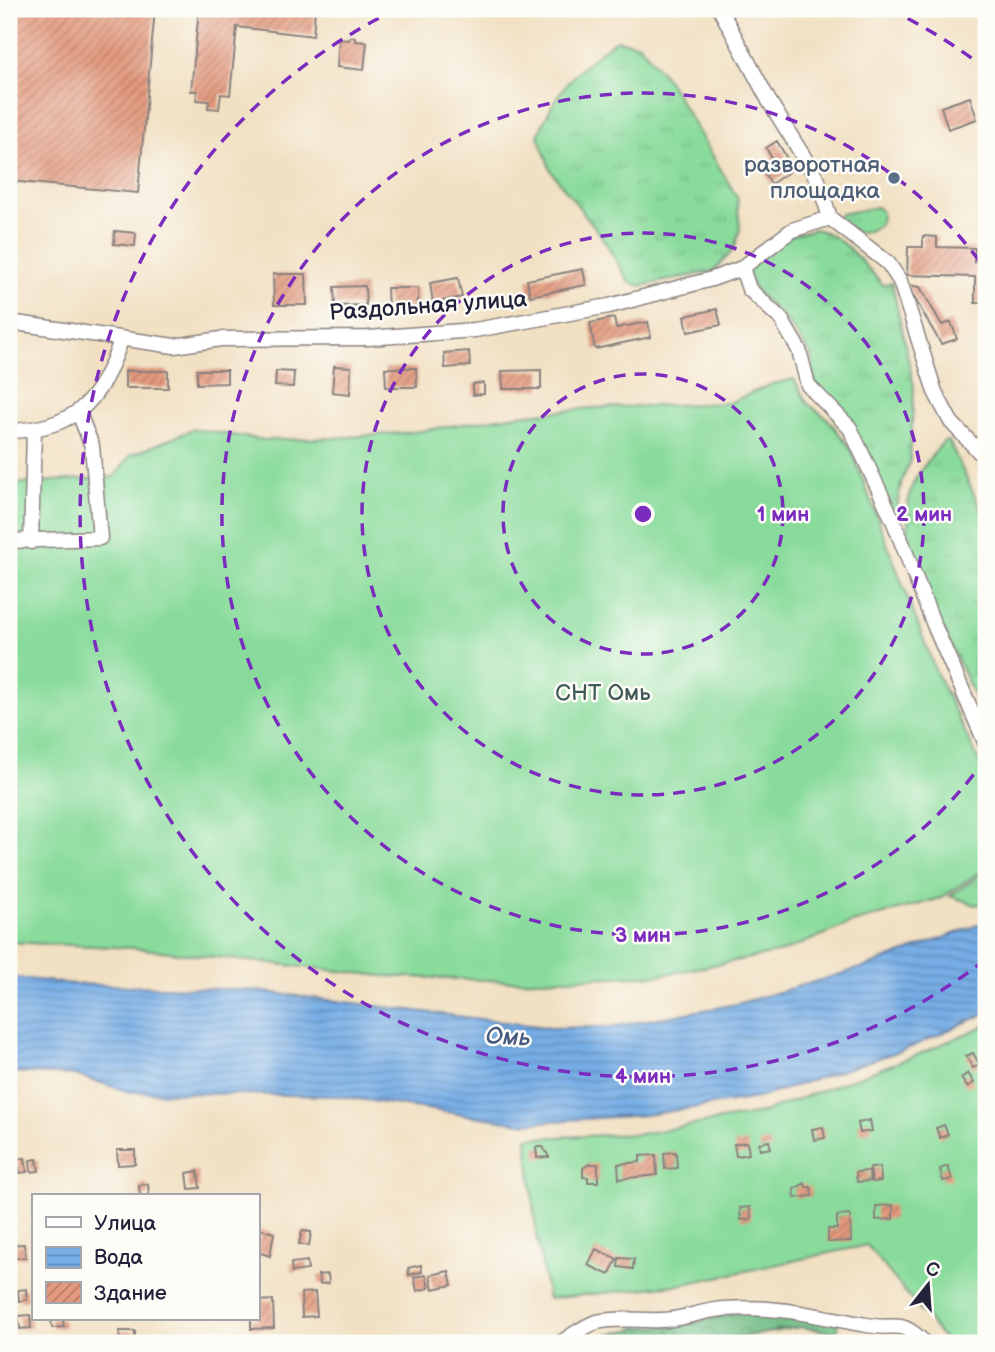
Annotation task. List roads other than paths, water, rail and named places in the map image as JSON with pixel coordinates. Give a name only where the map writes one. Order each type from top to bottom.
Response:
[{"type":"street","points":[[720,9],[769,101],[821,187],[830,218],[888,263],[900,281],[935,392],[951,422],[986,459]]},
{"type":"street","name":"Раздольная улица","points":[[9,322],[174,346],[220,339],[368,338],[531,323],[674,291],[742,268],[792,230],[830,218]]},
{"type":"street","points":[[742,268],[749,289],[781,319],[799,350],[808,385],[850,428],[893,520],[934,625],[986,744]]},
{"type":"street","points":[[9,431],[34,431],[64,421],[90,402],[108,376],[121,340]]},
{"type":"street","points":[[9,541],[100,538],[92,446],[78,411]]},
{"type":"street","points":[[31,542],[34,431]]},
{"type":"street","points":[[560,1343],[593,1323],[609,1320],[663,1321],[721,1309],[766,1308],[820,1314],[869,1326],[898,1324],[906,1327],[925,1343]]},
{"type":"water","name":"Омь","points":[[986,922],[986,1013],[909,1048],[758,1098],[645,1115],[521,1123],[338,1096],[130,1092],[75,1075],[9,1072],[9,977],[74,984],[249,990],[554,1028],[610,1027],[737,1004],[868,966]]},
{"type":"place","name":"разворотная площадка","points":[[894,178]]},
{"type":"park label","name":"СНТ Омь","points":[[603,693]]}]
